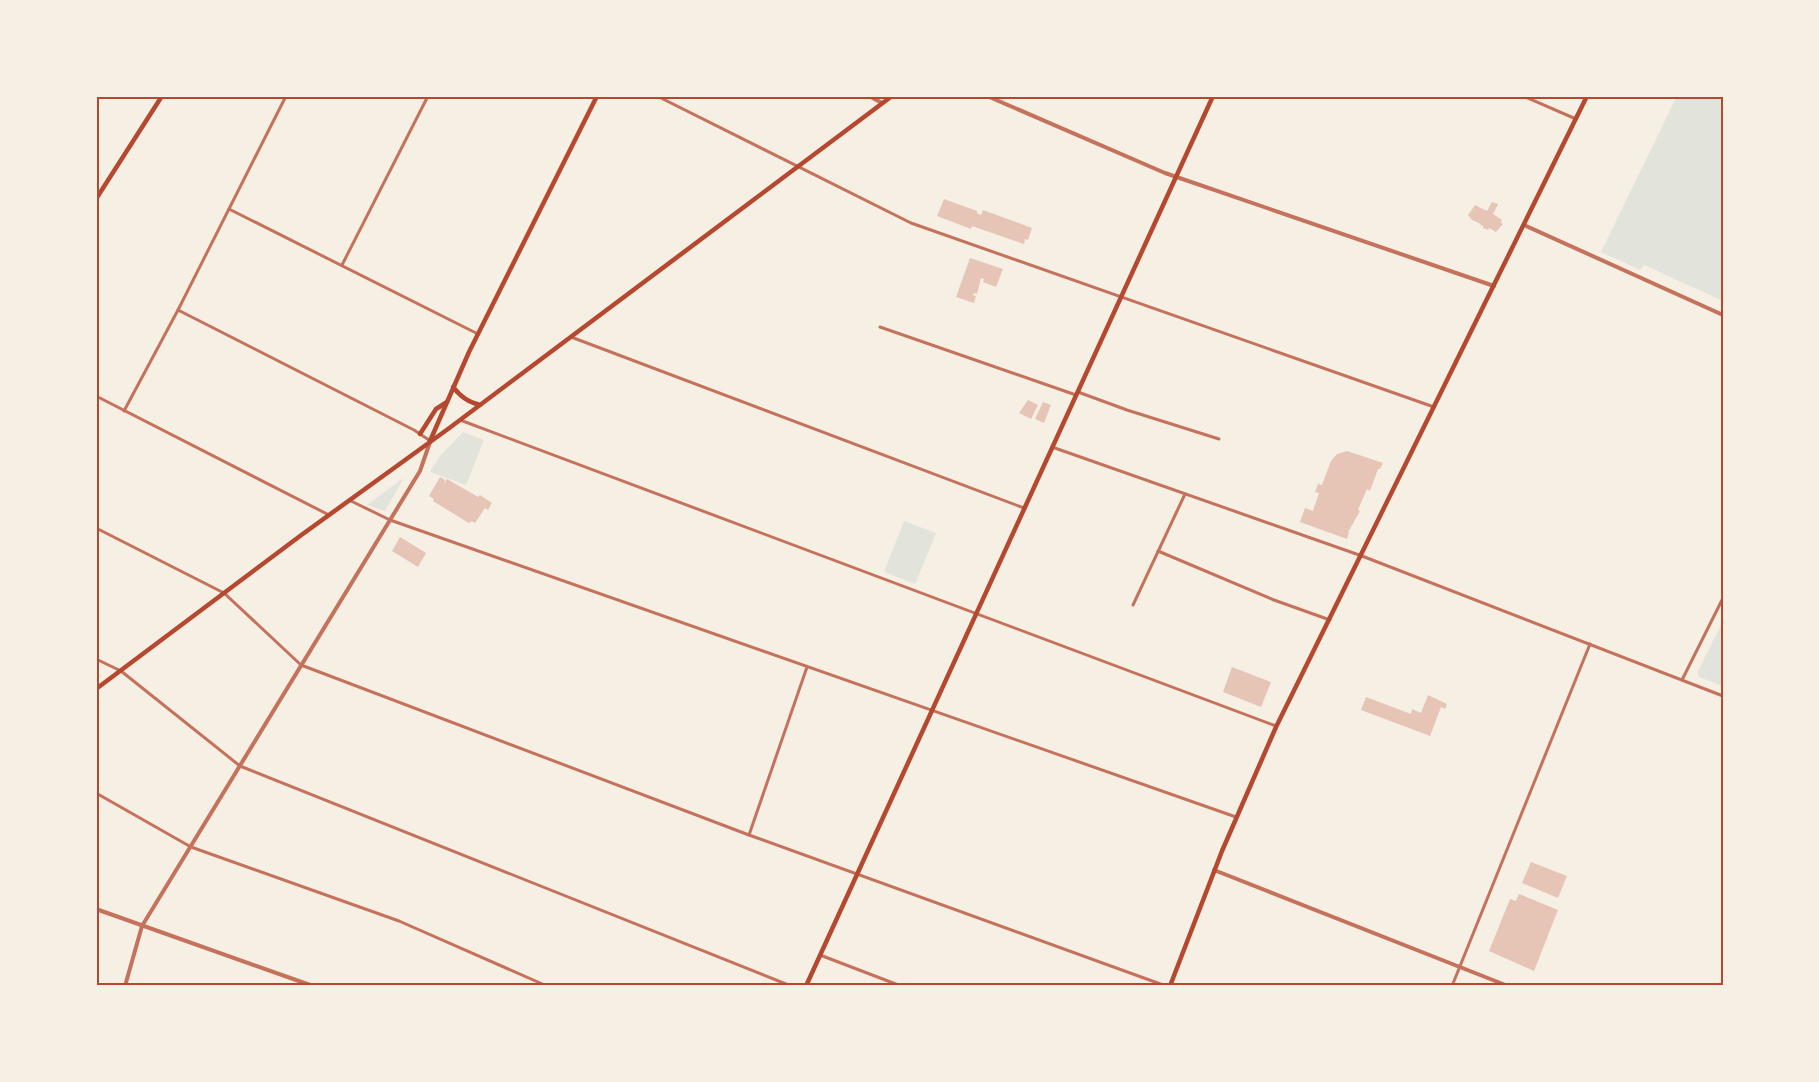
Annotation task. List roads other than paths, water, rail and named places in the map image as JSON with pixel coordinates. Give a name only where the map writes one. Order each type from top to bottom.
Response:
[{"type":"main road","points":[[96,199],[162,96]]},
{"type":"main road","points":[[430,441],[478,334],[597,96]]},
{"type":"main road","points":[[96,689],[892,96]]},
{"type":"main road","points":[[806,986],[1213,96]]},
{"type":"main road","points":[[1168,986],[1214,870],[1276,727],[1587,96]]},
{"type":"main road","points":[[453,387],[470,402],[480,405]]},
{"type":"main road","points":[[420,434],[436,410],[447,402]]},
{"type":"street","points":[[124,411],[178,310],[286,96]]},
{"type":"street","points":[[342,266],[428,96]]},
{"type":"street","points":[[657,96],[911,223],[1435,407]]},
{"type":"street","points":[[869,96],[882,103]]},
{"type":"street","points":[[987,96],[1176,177],[1494,286]]},
{"type":"street","points":[[1523,96],[1576,119]]},
{"type":"street","points":[[229,209],[478,334]]},
{"type":"street","points":[[1524,225],[1723,315]]},
{"type":"street","points":[[125,986],[142,926],[420,471],[430,441],[178,310]]},
{"type":"street","points":[[880,327],[1127,411],[1219,439]]},
{"type":"street","points":[[571,337],[1024,508]]},
{"type":"street","points":[[96,396],[329,515]]},
{"type":"street","points":[[460,420],[1276,727]]},
{"type":"street","points":[[1052,447],[1362,556],[1723,696]]},
{"type":"street","points":[[1133,605],[1185,494]]},
{"type":"street","points":[[351,501],[390,520],[1236,818]]},
{"type":"street","points":[[96,528],[224,593],[301,664],[749,835],[1168,986]]},
{"type":"street","points":[[1158,551],[1274,600],[1330,620]]},
{"type":"street","points":[[1682,680],[1723,598]]},
{"type":"street","points":[[1452,986],[1590,644]]},
{"type":"street","points":[[96,658],[121,671],[240,766],[791,986]]},
{"type":"street","points":[[749,835],[807,668]]},
{"type":"street","points":[[96,793],[191,847],[399,921],[547,986]]},
{"type":"street","points":[[1214,870],[1508,986]]},
{"type":"street","points":[[96,909],[313,986]]},
{"type":"street","points":[[820,955],[901,986]]}]
